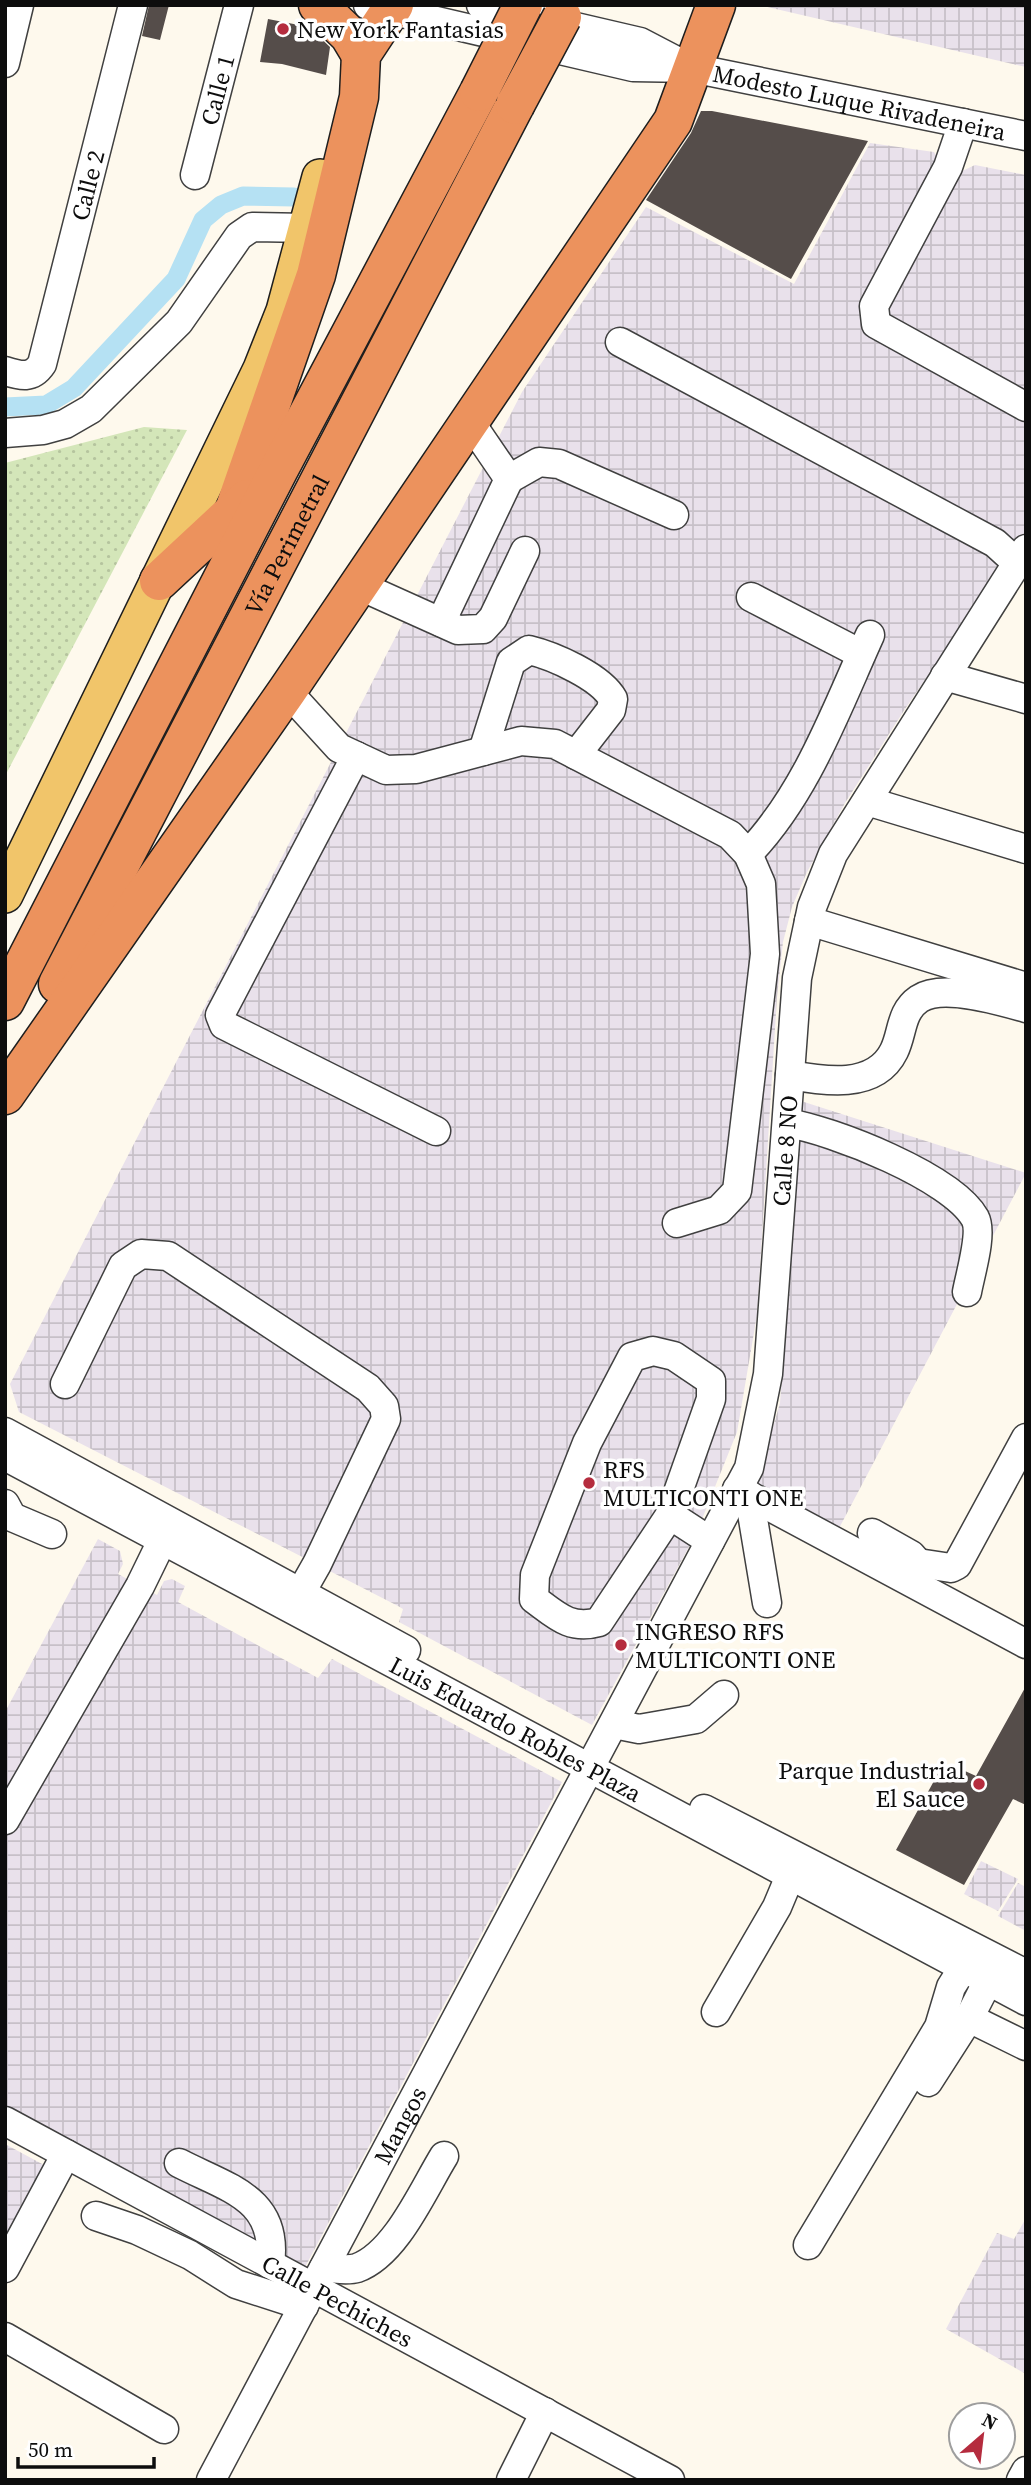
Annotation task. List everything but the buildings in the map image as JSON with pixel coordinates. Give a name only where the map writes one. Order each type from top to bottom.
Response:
[{"type":"highway","points":[[318,5],[349,35],[361,55]]},
{"type":"highway","name":"Vía Perimetral","points":[[5,1001],[279,468],[523,5]]},
{"type":"highway","points":[[5,1095],[287,691],[673,121],[716,5]]},
{"type":"highway","points":[[192,641],[316,275],[359,97],[361,55],[384,7]]},
{"type":"highway","name":"Vía Perimetral","points":[[5,1085],[565,11]]},
{"type":"highway","points":[[159,582],[279,468]]},
{"type":"main road","points":[[5,895],[261,369],[284,311],[308,228],[341,94],[361,55]]},
{"type":"street","points":[[5,63],[19,5]]},
{"type":"street","name":"Calle 2","points":[[5,371],[27,376],[36,373],[42,364],[133,5]]},
{"type":"street","name":"Calle 1","points":[[195,176],[239,5]]},
{"type":"street","name":"Modesto Luque Rivadeneira","points":[[481,5],[640,42],[692,68]]},
{"type":"street","name":"Modesto Luque Rivadeneira","points":[[384,7],[633,67],[692,68],[1026,136]]},
{"type":"street","points":[[963,123],[948,167],[874,306],[873,317],[876,324],[1026,407]]},
{"type":"street","points":[[5,433],[43,430],[65,424],[92,409],[179,322],[239,236],[252,227],[308,228]]},
{"type":"street","points":[[620,342],[1021,556]]},
{"type":"street","points":[[470,422],[509,479]]},
{"type":"street","points":[[441,622],[509,479],[539,462],[559,464],[674,515]]},
{"type":"street","points":[[358,585],[458,630],[483,629],[493,618],[525,551]]},
{"type":"street","name":"Calle 8 NO","points":[[594,1762],[710,1541],[743,1492],[768,1374],[797,978],[809,921],[833,854],[1021,556]]},
{"type":"street","points":[[748,854],[773,828],[801,782],[866,644],[751,597]]},
{"type":"street","points":[[483,751],[511,662],[529,650],[548,654],[607,687],[613,699],[611,710],[576,755]]},
{"type":"street","points":[[945,677],[1026,699]]},
{"type":"street","points":[[287,691],[339,748],[386,770],[416,769],[521,741],[555,744],[730,835],[748,854],[761,884],[765,954],[737,1191],[719,1210],[677,1223]]},
{"type":"street","points":[[356,756],[220,1015],[224,1025],[436,1132]]},
{"type":"street","points":[[867,801],[1026,849]]},
{"type":"street","points":[[809,921],[1026,987]]},
{"type":"street","points":[[790,1075],[828,1082],[859,1079],[878,1068],[893,1053],[902,1019],[920,999],[937,994],[987,996],[1026,1009]]},
{"type":"street","points":[[787,1123],[809,1126],[888,1155],[945,1191],[965,1208],[975,1219],[977,1234],[967,1292]]},
{"type":"street","points":[[65,1384],[123,1266],[141,1254],[168,1256],[368,1388],[384,1406],[386,1419],[317,1564],[295,1601]]},
{"type":"street","points":[[653,1351],[674,1356],[711,1381],[711,1399],[670,1515],[600,1622],[581,1627],[559,1618],[534,1599],[535,1575],[587,1443],[632,1357],[653,1351]]},
{"type":"street","name":"Luis Eduardo Robles Plaza","points":[[5,1432],[295,1601],[594,1762],[790,1876],[1026,2001]]},
{"type":"street","points":[[914,1573],[951,1569],[957,1564],[1026,1438]]},
{"type":"street","points":[[5,1492],[11,1459]]},
{"type":"street","name":"Luis Eduardo Robles Plaza","points":[[11,1459],[162,1541],[295,1601]]},
{"type":"street","points":[[743,1492],[914,1573],[1026,1644]]},
{"type":"street","points":[[743,1492],[767,1603]]},
{"type":"street","points":[[5,1504],[12,1517],[52,1534]]},
{"type":"street","points":[[670,1515],[710,1541]]},
{"type":"street","points":[[872,1533],[911,1555],[914,1573]]},
{"type":"street","points":[[5,1820],[140,1586],[162,1541]]},
{"type":"street","points":[[614,1724],[639,1728],[695,1719],[724,1695]]},
{"type":"street","name":"Luis Eduardo Robles Plaza","points":[[594,1762],[1025,1972]]},
{"type":"street","name":"Mangos","points":[[211,2480],[594,1762]]},
{"type":"street","points":[[716,2012],[777,1908],[790,1876]]},
{"type":"street","points":[[808,2245],[939,2027],[951,1987],[963,1968]]},
{"type":"street","points":[[928,2082],[969,2018],[988,1981]]},
{"type":"street","points":[[969,2018],[1026,2046]]},
{"type":"street","name":"Calle Pechiches","points":[[5,2121],[670,2480]]},
{"type":"street","points":[[5,2268],[66,2154]]},
{"type":"street","points":[[96,2216],[138,2230],[190,2255],[236,2284],[314,2287],[371,2262],[388,2247],[444,2155]]},
{"type":"street","points":[[179,2162],[240,2194],[262,2213],[273,2240],[270,2264]]},
{"type":"street","points":[[5,2337],[164,2429]]},
{"type":"street","points":[[511,2480],[545,2412]]},
{"type":"street","points":[[1021,2480],[1026,2471]]},
{"type":"shaded area","points":[[759,5],[1026,5],[1026,67]]},
{"type":"shaded area","points":[[870,143],[934,152],[942,165],[958,173],[975,165],[1026,175],[1026,532],[905,709],[845,803],[807,872],[792,907],[783,942],[777,997],[757,1315],[737,1432],[696,1534],[592,1725],[399,1622],[403,1609],[398,1606],[19,1412],[10,1384],[522,392],[646,207],[794,284]]},
{"type":"shaded area","points":[[801,1101],[1026,1173],[836,1534],[765,1496],[757,1482],[780,1403]]},
{"type":"shaded area","points":[[98,1539],[120,1551],[123,1564],[118,1574],[157,1595],[164,1581],[172,1579],[185,1586],[178,1602],[318,1678],[332,1659],[562,1782],[304,2269],[5,2108],[5,1712]]},
{"type":"shaded area","points":[[981,1861],[1018,1879],[998,1911],[964,1894]]},
{"type":"shaded area","points":[[1018,1883],[1026,1887],[1026,1931],[998,1916]]},
{"type":"shaded area","points":[[5,2144],[57,2172],[5,2273]]},
{"type":"shaded area","points":[[1026,2218],[1026,2374],[946,2329],[997,2233],[1014,2239]]},
{"type":"green space","points":[[144,427],[187,430],[5,776],[5,463]]},
{"type":"waterway","points":[[5,407],[46,405],[74,388],[176,279],[203,220],[221,205],[243,196],[294,197]]},
{"type":"place","name":"New York Fantasias","points":[[283,29]]},
{"type":"place","name":"RFS MULTICONTI ONE","points":[[589,1483]]},
{"type":"place","name":"INGRESO RFS MULTICONTI ONE","points":[[621,1645]]},
{"type":"place","name":"Parque Industrial El Sauce","points":[[979,1784]]}]
